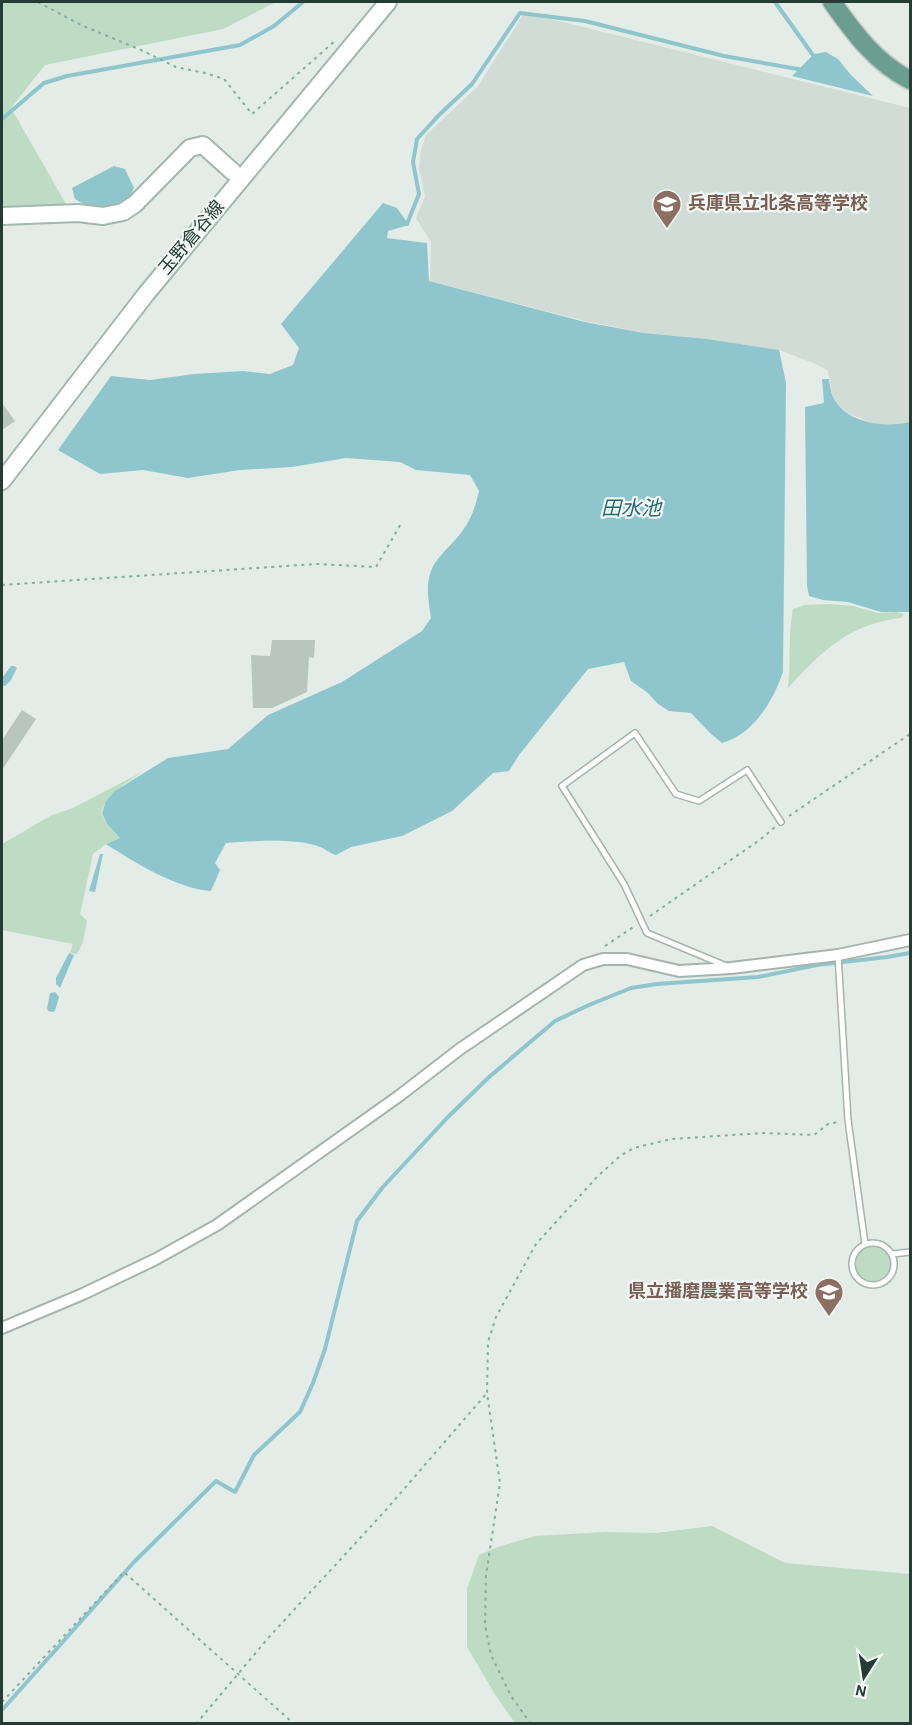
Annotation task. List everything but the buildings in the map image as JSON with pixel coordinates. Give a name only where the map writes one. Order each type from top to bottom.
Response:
[{"type":"main road","points":[[832,2],[864,45],[897,73],[910,80]]},
{"type":"main road","name":"玉野倉谷線","points":[[2,481],[146,294],[383,5]]},
{"type":"main road","points":[[2,216],[78,213],[103,216],[123,212],[135,204],[190,148],[203,145],[233,172]]},
{"type":"street","points":[[2,1328],[156,1259],[217,1225],[399,1096],[460,1049],[583,965],[603,959],[627,959],[679,971],[731,968],[838,955],[910,940]]},
{"type":"lane","points":[[731,968],[647,933],[624,884],[562,786],[635,733],[676,794],[699,801],[747,770],[781,822]]},
{"type":"lane","points":[[838,955],[848,1120],[865,1244]]},
{"type":"lane","points":[[892,1254],[893,1269],[888,1278],[879,1284],[864,1282],[853,1271],[852,1260],[865,1244],[880,1244],[892,1254],[910,1252]]},
{"type":"path","points":[[38,2],[81,25],[141,50],[176,68],[205,73],[224,80],[252,114],[336,40]]},
{"type":"path","points":[[2,585],[317,564],[376,567],[402,522]]},
{"type":"path","points":[[594,961],[594,954],[910,734]]},
{"type":"path","points":[[531,1724],[511,1696],[491,1655],[485,1625],[486,1575],[500,1483],[487,1393],[488,1342],[496,1317],[536,1244],[584,1191],[620,1156],[634,1148],[671,1139],[764,1133],[814,1135],[828,1124],[848,1120]]},
{"type":"path","points":[[196,1724],[237,1674],[385,1511],[487,1393]]},
{"type":"path","points":[[2,1702],[124,1572],[294,1724]]},
{"type":"shaded area","name":"兵庫県立北条高等学校","points":[[523,15],[535,15],[910,108],[910,422],[895,426],[876,425],[848,413],[837,404],[832,394],[828,371],[779,350],[707,339],[645,333],[585,321],[430,281],[431,242],[416,218],[425,196],[419,169],[421,150],[426,135],[478,86]]},
{"type":"green space","points":[[2,2],[276,2],[223,29],[45,65],[11,108],[66,204],[2,211]]},
{"type":"green space","points":[[805,605],[853,606],[878,613],[904,614],[901,618],[866,626],[838,641],[813,662],[788,688],[793,609]]},
{"type":"green space","points":[[142,772],[113,794],[101,813],[107,824],[120,838],[106,844],[93,854],[80,914],[87,921],[83,942],[77,954],[70,953],[73,944],[2,930],[2,844],[52,815],[73,808]]},
{"type":"green space","points":[[873,1245],[887,1250],[892,1264],[887,1278],[873,1283],[859,1278],[854,1264],[859,1250]]},
{"type":"green space","points":[[712,1526],[785,1563],[910,1574],[910,1723],[515,1723],[467,1647],[467,1589],[479,1555],[535,1536],[605,1532],[656,1533]]},
{"type":"water","points":[[826,52],[838,59],[873,96],[792,76],[814,54]]},
{"type":"water","points":[[114,166],[125,169],[134,188],[124,202],[100,208],[75,199],[72,188]]},
{"type":"water","name":"田水池","points":[[383,203],[397,208],[409,225],[388,231],[387,238],[427,243],[429,281],[585,322],[644,333],[707,339],[779,350],[786,383],[783,672],[774,694],[761,715],[744,732],[722,743],[691,713],[669,711],[658,704],[648,693],[631,681],[624,662],[588,669],[519,755],[509,771],[493,773],[452,811],[402,836],[351,847],[336,855],[320,847],[299,842],[226,843],[215,863],[220,870],[211,891],[197,889],[156,874],[106,844],[120,838],[107,824],[102,813],[106,801],[115,791],[168,758],[228,749],[268,715],[342,682],[422,631],[431,618],[428,589],[431,571],[437,560],[466,525],[479,491],[470,475],[416,470],[400,462],[346,458],[292,467],[240,470],[188,478],[143,470],[100,474],[58,450],[111,376],[150,380],[243,371],[270,374],[293,365],[299,348],[281,324]]},
{"type":"water","points":[[822,379],[829,379],[834,399],[843,409],[860,420],[880,424],[910,422],[910,612],[881,612],[848,602],[823,600],[809,596],[805,407],[824,403]]},
{"type":"water","points":[[11,666],[17,668],[11,680],[2,686],[2,678]]},
{"type":"water","points":[[100,854],[103,854],[95,892],[89,891]]},
{"type":"water","points":[[69,953],[74,955],[60,988],[56,984],[56,978]]},
{"type":"water","points":[[55,992],[59,997],[55,1011],[48,1011],[50,993]]},
{"type":"waterway","points":[[2,119],[44,83],[67,76],[240,45],[274,26],[303,2]]},
{"type":"waterway","points":[[775,2],[815,58]]},
{"type":"waterway","points":[[407,224],[419,194],[413,162],[417,139],[472,84],[520,13],[585,21],[724,56],[803,70]]},
{"type":"waterway","points":[[2,1710],[134,1562],[216,1481],[235,1492],[254,1455],[300,1412],[325,1349],[357,1221],[382,1188],[447,1118],[488,1078],[555,1021],[631,988],[758,977],[817,965],[910,953]]},
{"type":"place","name":"兵庫県立北条高等学校","points":[[667,230]]},
{"type":"place","name":"県立播磨農業高等学校","points":[[829,1318]]}]
